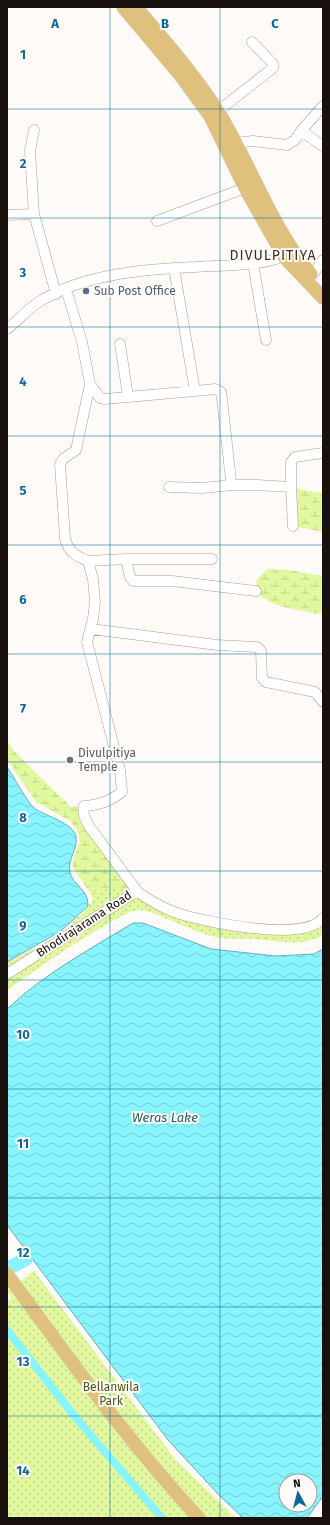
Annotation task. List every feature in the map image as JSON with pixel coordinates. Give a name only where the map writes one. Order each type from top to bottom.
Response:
[{"type":"main road","points":[[123,7],[184,72],[218,112],[235,143],[288,254]]},
{"type":"main road","points":[[136,7],[184,72],[210,116],[245,188],[288,254],[310,279],[323,298]]},
{"type":"main road","points":[[310,279],[323,286]]},
{"type":"main road","points":[[7,1274],[108,1411],[174,1492],[199,1518]]},
{"type":"street","points":[[218,112],[273,68],[273,64],[252,42]]},
{"type":"street","points":[[235,143],[253,141],[287,145],[295,140],[323,106]]},
{"type":"street","points":[[34,130],[30,151],[34,214],[56,294]]},
{"type":"street","points":[[301,131],[323,146]]},
{"type":"street","points":[[157,221],[245,188]]},
{"type":"street","points":[[7,215],[34,214]]},
{"type":"street","points":[[7,328],[30,308],[42,300],[66,289],[90,281],[116,275],[174,268],[253,263],[288,254]]},
{"type":"street","points":[[310,279],[323,260]]},
{"type":"street","points":[[253,263],[266,340]]},
{"type":"street","points":[[174,268],[195,391]]},
{"type":"street","points":[[66,289],[82,342],[90,384],[76,450],[63,459],[60,464],[66,545],[72,553],[88,561],[126,559],[212,559]]},
{"type":"street","points":[[120,344],[128,396]]},
{"type":"street","points":[[90,384],[100,398],[105,399],[215,389],[221,392],[231,481],[234,486]]},
{"type":"street","points":[[293,526],[291,462],[295,457],[323,453]]},
{"type":"street","points":[[169,487],[202,488],[264,485],[291,487]]},
{"type":"street","points":[[126,559],[132,581],[172,581],[256,591]]},
{"type":"street","points":[[88,561],[93,579],[95,602],[87,642],[120,770],[122,792],[111,800],[94,806],[84,806],[84,818],[117,866],[137,890]]},
{"type":"street","points":[[90,629],[216,645],[257,647],[261,651],[262,678],[266,682],[315,692],[323,702]]},
{"type":"street","name":"Bhodirajarama Road","points":[[7,974],[137,890],[144,897],[179,913],[217,924],[277,930],[298,930],[319,923],[323,918]]},
{"type":"green space","points":[[291,487],[323,493],[323,532],[293,526]]},
{"type":"green space","points":[[268,569],[289,570],[323,575],[323,612],[317,614],[284,607],[262,597],[256,591],[257,579]]},
{"type":"green space","points":[[7,740],[14,751],[71,807],[84,806],[83,811],[137,891],[114,889],[91,894],[73,868],[72,863],[80,841],[77,829],[70,821],[36,802],[7,759]]},
{"type":"green space","points":[[114,888],[137,891],[179,913],[277,929],[323,918],[323,935],[315,939],[297,942],[220,938],[197,931],[153,913],[138,910],[128,913],[93,932],[51,959],[7,991],[7,963],[63,933],[74,920],[84,913],[93,899],[91,894]]},
{"type":"green space","name":"Bellanwila Park","points":[[34,1271],[175,1459],[236,1518],[7,1518],[7,1302],[11,1298],[7,1291]]},
{"type":"water","points":[[7,767],[24,795],[34,808],[65,824],[74,832],[76,842],[69,867],[71,876],[86,895],[88,906],[61,931],[7,962]]},
{"type":"water","name":"Weras Lake","points":[[133,923],[143,923],[211,949],[276,956],[314,954],[323,949],[323,1496],[318,1503],[318,1473],[278,1473],[278,1513],[311,1513],[307,1518],[243,1518],[220,1496],[168,1440],[7,1225],[7,1009],[36,984],[84,952]]},
{"type":"waterway","points":[[7,1269],[26,1259]]},
{"type":"waterway","points":[[7,1330],[76,1418],[162,1518]]},
{"type":"place","name":"Sub Post Office","points":[[86,291]]},
{"type":"place","name":"Divulpitiya Temple","points":[[70,760]]},
{"type":"district","name":"DIVULPITIYA","points":[[273,255]]}]
